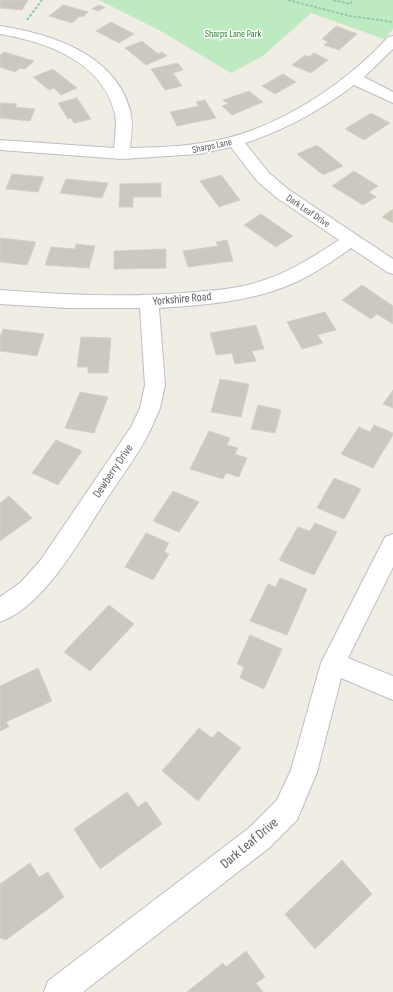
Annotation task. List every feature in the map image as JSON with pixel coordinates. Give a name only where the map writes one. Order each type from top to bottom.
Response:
[{"type":"street","points":[[0,30],[46,41],[84,59],[97,70],[110,84],[118,99],[123,116],[122,154]]},
{"type":"street","name":"Sharps Lane","points":[[0,145],[122,154],[172,153],[204,149],[235,141],[264,132],[285,122],[329,95],[353,78],[382,53],[393,40]]},
{"type":"street","points":[[353,78],[393,98]]},
{"type":"street","name":"Dark Leaf Drive","points":[[235,141],[263,177],[283,194],[393,268]]},
{"type":"street","name":"Yorkshire Road","points":[[0,297],[44,301],[149,302],[237,294],[286,280],[307,269],[351,240]]},
{"type":"street","name":"Dewberry Drive","points":[[0,611],[28,590],[48,568],[140,431],[150,408],[155,385],[149,302]]},
{"type":"street","name":"Dark Leaf Drive","points":[[59,992],[259,838],[287,810],[304,772],[333,663],[393,544]]},
{"type":"street","points":[[333,663],[393,688]]},
{"type":"path","points":[[16,33],[42,0]]},
{"type":"path","points":[[288,0],[350,16],[393,22]]},
{"type":"path","points":[[333,0],[350,4],[353,0]]},
{"type":"green space","name":"Sharps Lane Park","points":[[99,0],[393,0],[393,29],[384,39],[311,13],[263,56],[231,73],[159,30]]},
{"type":"building","points":[[0,0],[28,0],[22,10],[0,8]]},
{"type":"building","points":[[63,5],[88,12],[83,17],[80,16],[72,23],[49,16]]},
{"type":"building","points":[[98,5],[105,7],[99,11],[92,9]]},
{"type":"building","points":[[111,22],[134,34],[119,43],[96,31]]},
{"type":"building","points":[[336,26],[357,34],[339,50],[324,45],[328,42],[322,39]]},
{"type":"building","points":[[142,41],[158,54],[162,52],[167,56],[146,65],[125,48]]},
{"type":"building","points":[[4,52],[34,61],[25,69],[20,68],[15,72],[0,67],[0,55]]},
{"type":"building","points":[[314,53],[328,60],[311,73],[292,65],[305,55],[309,57]]},
{"type":"building","points":[[178,63],[183,70],[173,73],[182,86],[165,90],[151,69]]},
{"type":"building","points":[[53,69],[77,88],[61,95],[54,88],[49,90],[33,77]]},
{"type":"building","points":[[283,74],[296,82],[275,94],[262,86]]},
{"type":"building","points":[[249,91],[263,102],[232,115],[222,106],[228,104],[223,100]]},
{"type":"building","points":[[77,98],[91,119],[74,123],[71,118],[68,119],[58,103]]},
{"type":"building","points":[[205,100],[216,118],[177,126],[170,112],[199,106],[196,102]]},
{"type":"building","points":[[0,103],[17,104],[15,107],[35,109],[30,121],[0,118]]},
{"type":"building","points":[[371,113],[390,123],[364,140],[345,129]]},
{"type":"building","points":[[317,145],[343,166],[323,175],[297,154]]},
{"type":"building","points":[[354,171],[378,186],[369,192],[376,197],[363,205],[332,186]]},
{"type":"building","points":[[12,174],[44,177],[38,192],[6,189]]},
{"type":"building","points":[[221,175],[240,200],[219,207],[200,181]]},
{"type":"building","points":[[66,179],[108,183],[102,198],[60,193]]},
{"type":"building","points":[[161,183],[161,197],[133,197],[133,207],[119,207],[120,184]]},
{"type":"building","points":[[393,209],[393,223],[382,217]]},
{"type":"building","points":[[261,214],[293,236],[276,247],[244,225]]},
{"type":"building","points":[[0,238],[36,242],[27,265],[0,262]]},
{"type":"building","points":[[227,240],[233,261],[188,267],[183,251],[218,246],[216,242]]},
{"type":"building","points":[[76,244],[95,246],[89,268],[45,265],[51,247],[75,249]]},
{"type":"building","points":[[166,249],[166,268],[114,269],[114,251]]},
{"type":"building","points":[[362,285],[393,306],[393,324],[377,314],[371,319],[342,300]]},
{"type":"building","points":[[325,312],[336,330],[317,335],[323,343],[302,349],[287,322]]},
{"type":"building","points":[[256,325],[264,349],[252,351],[256,361],[235,364],[232,353],[216,355],[210,333]]},
{"type":"building","points":[[3,329],[44,334],[37,356],[0,351],[0,337]]},
{"type":"building","points":[[81,337],[111,338],[108,373],[88,373],[88,367],[77,367]]},
{"type":"building","points":[[220,379],[249,384],[241,417],[211,412]]},
{"type":"building","points":[[393,390],[393,408],[383,404]]},
{"type":"building","points":[[80,392],[108,397],[94,433],[65,428]]},
{"type":"building","points":[[258,405],[281,410],[275,433],[251,429]]},
{"type":"building","points":[[374,425],[393,433],[393,435],[373,468],[341,454],[359,427],[370,432]]},
{"type":"building","points":[[209,431],[230,438],[227,445],[238,448],[235,454],[247,458],[239,477],[226,473],[223,479],[190,469]]},
{"type":"building","points":[[56,440],[82,451],[58,485],[32,473]]},
{"type":"building","points":[[334,478],[361,489],[344,519],[317,508]]},
{"type":"building","points":[[173,491],[199,502],[179,532],[153,521]]},
{"type":"building","points":[[9,496],[32,518],[0,541],[0,503]]},
{"type":"building","points":[[315,523],[337,532],[314,575],[279,560],[298,527],[310,531]]},
{"type":"building","points":[[146,533],[169,543],[164,552],[169,554],[153,580],[125,567]]},
{"type":"building","points":[[280,578],[307,589],[287,635],[250,621],[268,584],[276,587]]},
{"type":"building","points":[[109,605],[134,624],[90,671],[64,652]]},
{"type":"building","points":[[250,635],[282,649],[264,689],[240,678],[244,667],[237,664]]},
{"type":"building","points":[[38,668],[52,701],[6,722],[9,727],[0,731],[0,686]]},
{"type":"building","points":[[199,728],[212,738],[218,731],[241,748],[198,801],[162,771]]},
{"type":"building","points":[[127,792],[138,807],[146,801],[162,824],[100,869],[74,829]]},
{"type":"building","points":[[342,860],[372,894],[315,949],[285,914]]},
{"type":"building","points":[[30,863],[39,877],[48,872],[64,897],[6,940],[0,938],[0,884]]},
{"type":"building","points":[[246,951],[265,977],[256,983],[263,992],[187,992],[223,963],[226,967]]}]
